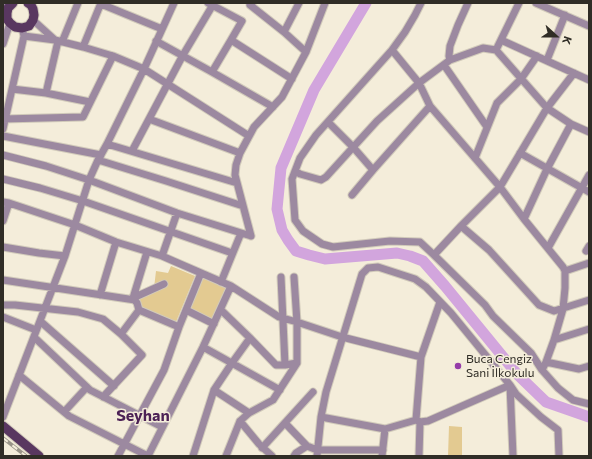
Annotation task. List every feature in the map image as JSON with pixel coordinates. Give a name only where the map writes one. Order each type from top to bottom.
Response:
[{"type":"main road","points":[[7,5],[7,18],[10,23],[23,32],[33,20],[34,15],[32,5]]},
{"type":"main road","points":[[3,426],[39,456]]},
{"type":"street","points":[[46,93],[58,41],[78,3]]},
{"type":"street","points":[[3,417],[65,256],[89,180],[144,69],[174,3]]},
{"type":"street","points":[[252,3],[250,5],[306,52]]},
{"type":"street","points":[[284,32],[298,3]]},
{"type":"street","points":[[3,155],[46,166],[89,180],[177,213],[251,236],[235,175],[240,152],[254,127],[282,97],[306,52],[325,3]]},
{"type":"street","points":[[421,3],[405,32],[392,50],[316,135],[300,158],[292,179],[295,220],[303,231],[322,244],[333,247],[390,240],[420,242],[434,254],[485,305],[493,316],[531,353],[542,370],[558,388],[573,400],[589,404]]},
{"type":"street","points":[[450,60],[450,46],[468,3]]},
{"type":"street","points":[[496,50],[519,3]]},
{"type":"street","points":[[536,3],[589,26]]},
{"type":"street","points":[[83,47],[101,4],[162,29]]},
{"type":"street","points":[[132,151],[167,84],[212,4],[242,21],[212,72]]},
{"type":"street","points":[[547,60],[565,15]]},
{"type":"street","points":[[33,20],[58,41]]},
{"type":"street","points":[[3,44],[10,23]]},
{"type":"street","points":[[3,129],[6,98],[12,89],[23,32],[113,56],[144,69],[249,136]]},
{"type":"street","points":[[230,40],[292,79]]},
{"type":"street","points":[[501,40],[589,80]]},
{"type":"street","points":[[156,41],[273,107]]},
{"type":"street","points":[[295,171],[321,180],[326,177],[377,122],[419,83],[450,60],[483,48],[496,50],[547,108],[571,124],[589,132]]},
{"type":"street","points":[[392,50],[419,83],[430,106],[500,187],[563,267],[565,288],[563,309],[554,340],[542,370]]},
{"type":"street","points":[[4,120],[83,117],[113,56]]},
{"type":"street","points":[[475,158],[497,103],[521,79],[537,56]]},
{"type":"street","points":[[444,65],[487,127]]},
{"type":"street","points":[[434,254],[500,187],[547,108],[574,73]]},
{"type":"street","points":[[12,89],[46,93],[90,102]]},
{"type":"street","points":[[352,195],[430,106]]},
{"type":"street","points":[[149,119],[240,152]]},
{"type":"street","points":[[328,122],[354,147],[373,170]]},
{"type":"street","points":[[524,219],[547,169],[571,124]]},
{"type":"street","points":[[3,136],[100,157],[166,181],[244,206]]},
{"type":"street","points":[[107,144],[237,183]]},
{"type":"street","points":[[520,153],[589,192]]},
{"type":"street","points":[[548,248],[589,175]]},
{"type":"street","points":[[3,179],[83,201],[232,253]]},
{"type":"street","points":[[3,221],[6,203],[75,224],[116,242],[162,256],[231,286],[279,317],[342,338],[421,357]]},
{"type":"street","points":[[162,256],[177,213]]},
{"type":"street","points":[[461,226],[489,250],[539,305],[554,311],[589,300]]},
{"type":"street","points":[[221,282],[240,233]]},
{"type":"street","points":[[100,295],[116,242]]},
{"type":"street","points":[[3,247],[65,256]]},
{"type":"street","points":[[139,310],[139,307],[134,299],[147,252]]},
{"type":"street","points":[[564,271],[589,263]]},
{"type":"street","points":[[317,453],[321,417],[326,392],[362,274],[368,268],[378,268],[415,279],[426,287],[510,385],[516,394],[558,430],[558,456]]},
{"type":"street","points":[[118,456],[164,370],[179,327],[201,273]]},
{"type":"street","points":[[281,277],[285,365]]},
{"type":"street","points":[[226,456],[240,421],[249,413],[273,400],[297,364],[297,322],[294,277]]},
{"type":"street","points":[[3,280],[134,299],[164,284]]},
{"type":"street","points":[[19,375],[69,416],[148,456],[203,347],[231,286]]},
{"type":"street","points":[[419,456],[418,421],[421,357],[440,302]]},
{"type":"street","points":[[3,304],[78,312],[103,319],[121,334],[142,356],[103,397]]},
{"type":"street","points":[[139,310],[179,327]]},
{"type":"street","points":[[121,334],[139,310]]},
{"type":"street","points":[[186,310],[214,324]]},
{"type":"street","points":[[221,310],[276,365],[297,364]]},
{"type":"street","points":[[3,317],[35,334],[90,390],[162,427]]},
{"type":"street","points":[[40,321],[114,386]]},
{"type":"street","points":[[554,340],[589,329]]},
{"type":"street","points":[[193,456],[214,390],[250,338]]},
{"type":"street","points":[[203,347],[280,390]]},
{"type":"street","points":[[546,362],[579,369],[589,366]]},
{"type":"street","points":[[321,417],[385,429],[418,421],[428,421],[510,385]]},
{"type":"street","points":[[510,385],[513,456]]},
{"type":"street","points":[[64,412],[87,387]]},
{"type":"street","points":[[214,390],[249,413]]},
{"type":"street","points":[[262,448],[313,392]]},
{"type":"street","points":[[240,421],[262,448],[272,456]]},
{"type":"street","points":[[285,423],[306,446],[317,453],[383,453],[385,429]]},
{"type":"street","points":[[294,456],[306,446]]},
{"type":"shaded area","points":[[171,266],[195,276],[176,322],[139,307],[133,298],[154,288],[156,271],[168,273]]},
{"type":"shaded area","points":[[201,273],[231,286],[214,324],[186,310]]},
{"type":"shaded area","points":[[449,426],[462,427],[462,456],[448,456]]},
{"type":"waterway","points":[[366,3],[314,90],[281,168],[277,209],[282,230],[296,251],[325,259],[397,253],[423,261],[517,374],[546,402],[589,417]]},
{"type":"railway","points":[[3,438],[26,456]]},
{"type":"place","name":"Buca Cengiz Sani İlkokulu","points":[[458,366]]},
{"type":"district","name":"Seyhan","points":[[143,416]]}]
